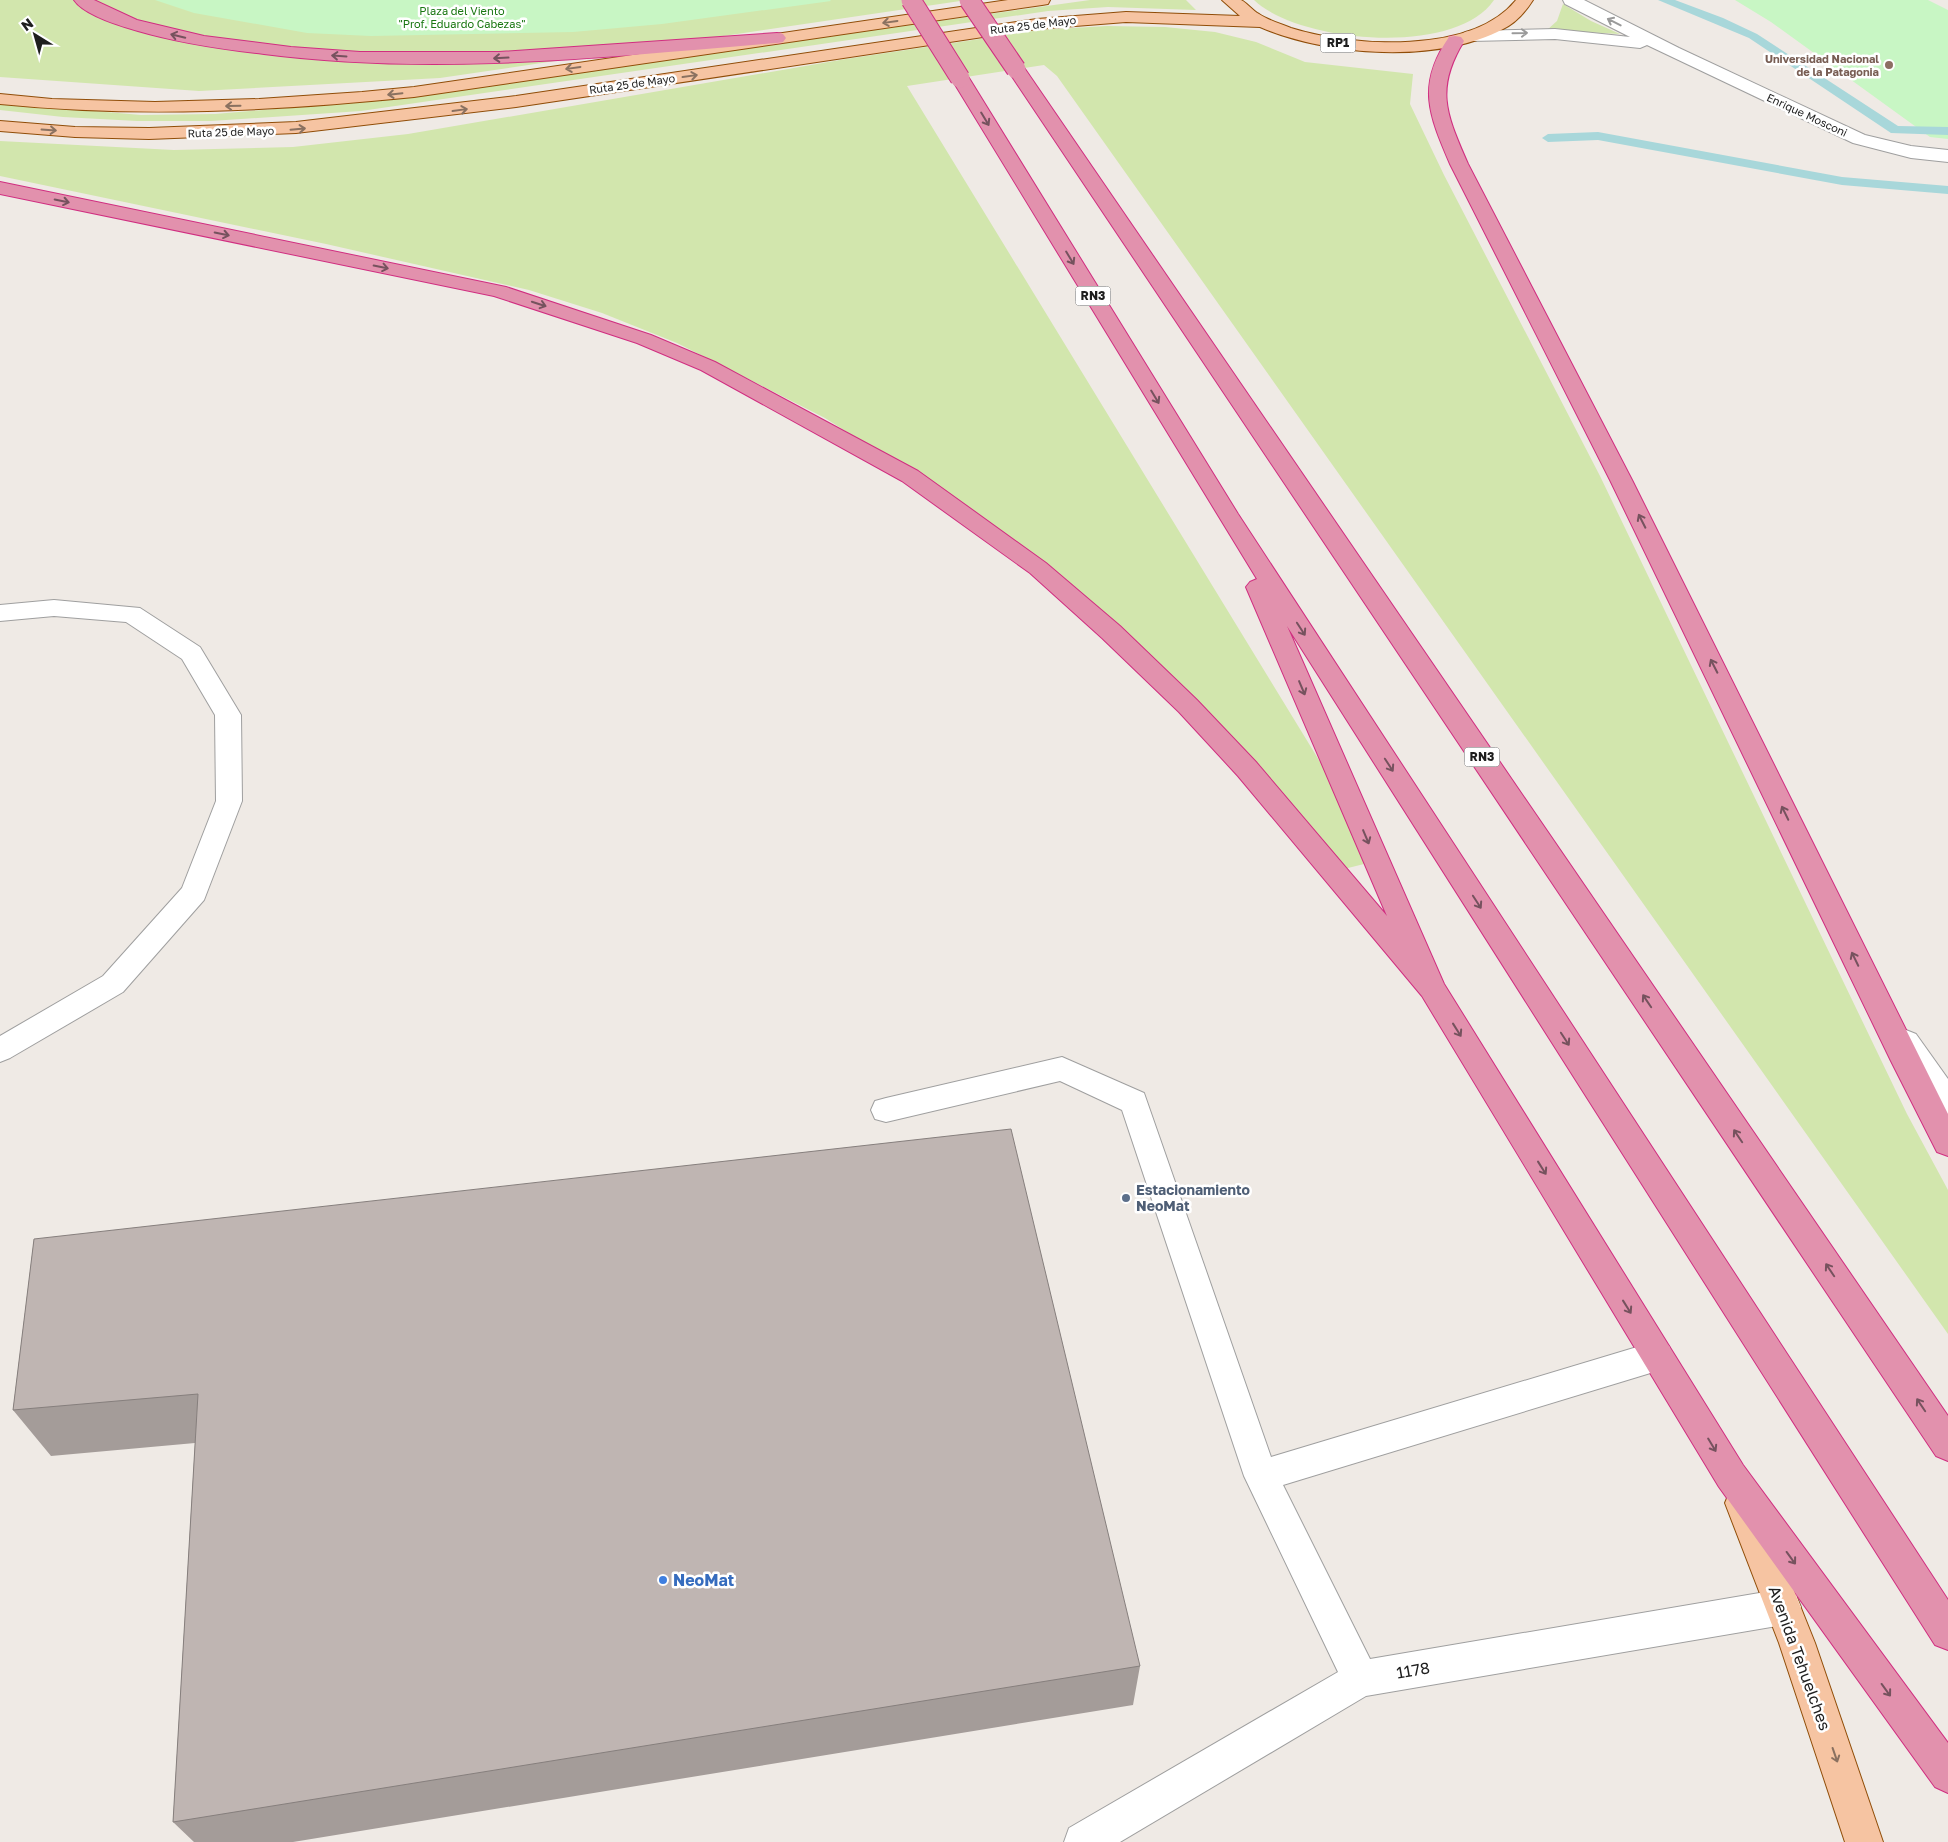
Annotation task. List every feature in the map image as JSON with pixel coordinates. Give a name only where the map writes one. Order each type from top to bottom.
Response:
[{"type":"highway","points":[[82,0],[122,20],[182,37],[268,51],[384,59],[469,60],[777,38]]},
{"type":"highway","name":"RN3","points":[[910,0],[960,78],[1227,514],[1948,1632]]},
{"type":"highway","name":"RN3","points":[[969,0],[1948,1445]]},
{"type":"highway","points":[[1463,39],[1440,64],[1435,82],[1444,126],[1463,171],[1552,342],[1725,688],[1869,988],[1948,1143]]},
{"type":"highway","points":[[0,188],[499,291],[644,339],[708,366],[860,447],[910,476],[1038,568],[1111,632],[1188,706],[1247,768],[1432,988]]},
{"type":"highway","points":[[1227,514],[1432,988],[1731,1476],[1948,1774]]},
{"type":"main road","name":"Ruta 25 de Mayo","points":[[0,98],[41,104],[121,107],[241,105],[316,101],[414,92],[1042,0]]},
{"type":"main road","name":"Ruta 25 de Mayo","points":[[1230,0],[1263,22],[1306,37],[1355,46],[1407,47],[1463,39]]},
{"type":"main road","name":"RP1","points":[[1463,39],[1497,26],[1516,13],[1525,0]]},
{"type":"main road","name":"Ruta 25 de Mayo","points":[[0,126],[116,134],[288,130],[426,115],[1046,23],[1126,17],[1263,22]]},
{"type":"main road","name":"Avenida Tehuelches","points":[[1731,1476],[1783,1606],[1864,1842]]},
{"type":"street","name":"Enrique Mosconi","points":[[1571,0],[1673,52],[1859,139],[1911,152],[1948,156]]},
{"type":"street","name":"Enrique Mosconi","points":[[1463,39],[1524,33],[1580,35],[1637,42],[1673,52]]},
{"type":"street","points":[[0,613],[54,608],[132,614],[191,653],[228,715],[229,801],[194,893],[113,984],[0,1050]]},
{"type":"street","points":[[1869,988],[1948,1103]]},
{"type":"street","points":[[886,1110],[1062,1069],[1134,1102],[1262,1476],[1361,1679]]},
{"type":"street","points":[[1262,1476],[1657,1356]]},
{"type":"street","name":"1178","points":[[1083,1842],[1361,1679],[1783,1606]]},
{"type":"green space","points":[[0,0],[967,0],[440,78],[199,91],[0,77]]},
{"type":"green space","name":"Plaza del Viento \"Prof. Eduardo Cabezas\"","points":[[155,0],[831,1],[662,24],[573,32],[371,36],[307,33],[194,13]]},
{"type":"green space","points":[[1090,0],[1186,0],[1196,10],[1108,7],[1048,11],[361,111],[211,121],[137,121],[63,117],[0,110],[0,103],[141,115],[215,114],[358,102]]},
{"type":"green space","points":[[1254,0],[1494,0],[1475,18],[1447,30],[1413,36],[1377,38],[1340,34],[1305,26],[1276,15]]},
{"type":"green space","name":"Universidad Nacional de la Patagonia","points":[[1735,0],[1928,0],[1948,10],[1948,139],[1930,137],[1771,22]]},
{"type":"green space","points":[[1563,4],[1591,21],[1620,34],[1547,30],[1557,21]]},
{"type":"green space","points":[[1107,26],[1165,27],[1215,32],[1256,42],[1305,62],[1413,74],[1410,104],[1444,175],[1600,476],[1907,1114],[1948,1190],[1948,1334],[1057,76],[1044,65],[907,86],[1380,860],[1340,870],[1144,654],[894,462],[825,418],[677,343],[602,313],[529,290],[326,244],[0,176],[0,141],[174,150],[293,147],[408,134],[846,59],[1039,30]]},
{"type":"building","name":"NeoMat","points":[[1011,1129],[1140,1666],[173,1822],[198,1394],[13,1410],[34,1239]]},
{"type":"waterway","points":[[1664,0],[1719,20],[1753,36],[1895,130],[1948,131]]},
{"type":"waterway","points":[[1548,138],[1598,136],[1842,181],[1948,190]]},
{"type":"place","name":"Universidad Nacional de la Patagonia","points":[[1889,65]]},
{"type":"place","name":"Estacionamiento NeoMat","points":[[1126,1198]]},
{"type":"place","name":"NeoMat","points":[[663,1580]]}]
